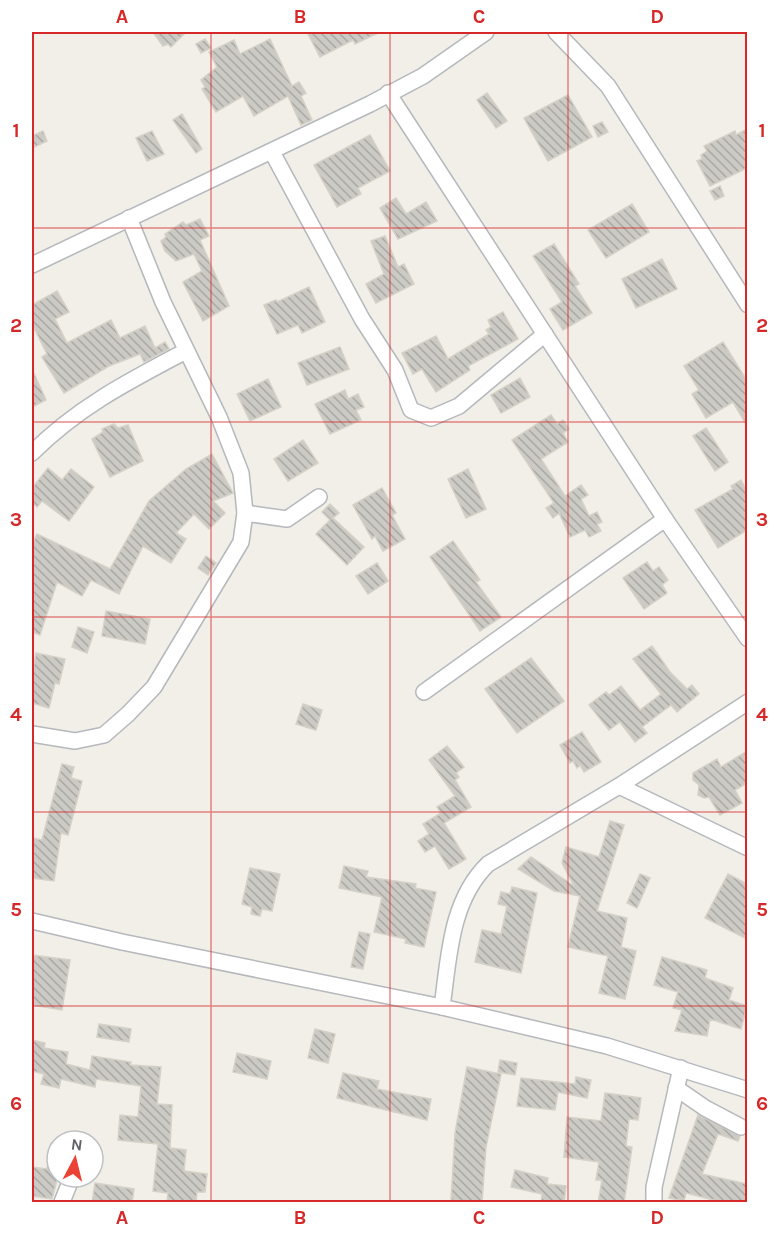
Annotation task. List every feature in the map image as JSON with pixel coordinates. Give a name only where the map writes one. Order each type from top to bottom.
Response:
[{"type":"street","points":[[32,265],[272,152],[423,76],[486,32]]},
{"type":"street","points":[[555,32],[608,86],[747,305]]},
{"type":"street","points":[[388,93],[665,519],[747,639]]},
{"type":"street","points":[[272,152],[362,319],[395,370],[411,410],[431,418],[459,406],[544,334]]},
{"type":"street","points":[[32,734],[75,741],[104,735],[154,687],[241,542],[245,513],[241,473],[219,417],[186,351],[129,218]]},
{"type":"street","points":[[32,453],[53,432],[101,396],[186,351]]},
{"type":"street","points":[[245,513],[287,519],[319,497]]},
{"type":"street","points":[[424,692],[665,519]]},
{"type":"street","points":[[442,1007],[452,933],[466,890],[476,875],[488,864],[619,786],[747,702]]},
{"type":"street","points":[[619,786],[747,848]]},
{"type":"street","points":[[32,921],[122,942],[442,1007],[607,1046],[747,1090]]},
{"type":"street","points":[[654,1203],[654,1187],[681,1068]]},
{"type":"street","points":[[676,1088],[705,1108],[741,1127]]},
{"type":"building","points":[[153,32],[186,32],[171,47],[168,44],[163,46]]},
{"type":"building","points":[[307,32],[380,32],[355,44],[353,40],[320,57]]},
{"type":"building","points":[[205,39],[211,48],[201,53],[196,44]]},
{"type":"building","points":[[270,39],[292,86],[299,82],[306,93],[301,96],[312,120],[301,125],[288,96],[254,116],[243,96],[216,112],[202,89],[205,87],[201,80],[217,67],[209,52],[234,40],[240,54]]},
{"type":"building","points":[[487,93],[507,121],[496,128],[477,100]]},
{"type":"building","points":[[568,95],[592,137],[548,161],[524,118]]},
{"type":"building","points":[[182,114],[202,149],[196,153],[173,120]]},
{"type":"building","points":[[602,122],[608,132],[598,137],[593,126]]},
{"type":"building","points":[[747,129],[747,168],[710,186],[697,161],[702,159],[701,155],[707,151],[704,146],[735,131],[736,135]]},
{"type":"building","points":[[43,131],[47,141],[32,148],[32,136]]},
{"type":"building","points":[[152,131],[164,154],[147,161],[136,138]]},
{"type":"building","points":[[370,135],[390,171],[358,188],[361,194],[337,207],[314,165]]},
{"type":"building","points":[[720,186],[724,196],[715,200],[710,191]]},
{"type":"building","points":[[396,198],[406,214],[426,202],[437,221],[398,239],[380,208]]},
{"type":"building","points":[[632,204],[649,232],[606,258],[588,230]]},
{"type":"building","points":[[200,219],[209,236],[200,240],[229,306],[203,321],[183,282],[202,271],[194,254],[176,261],[165,251],[161,241],[166,237],[165,234],[183,222],[186,225]]},
{"type":"building","points":[[385,236],[398,267],[404,264],[414,284],[376,303],[366,284],[384,274],[371,241]]},
{"type":"building","points":[[554,244],[579,284],[575,286],[592,313],[563,330],[550,309],[562,302],[533,256]]},
{"type":"building","points":[[662,259],[677,289],[636,308],[622,279]]},
{"type":"building","points":[[309,287],[325,322],[302,333],[298,325],[277,334],[264,305],[276,300],[277,302]]},
{"type":"building","points":[[57,291],[69,312],[55,319],[67,343],[111,320],[120,338],[145,326],[155,348],[165,342],[169,349],[144,362],[140,354],[109,366],[64,393],[42,357],[47,354],[32,324],[32,305]]},
{"type":"building","points":[[503,312],[518,339],[468,366],[470,370],[436,392],[422,369],[413,374],[402,353],[436,336],[448,359],[489,334],[486,330],[491,327],[488,320]]},
{"type":"building","points":[[723,342],[747,381],[747,426],[733,402],[706,418],[692,394],[699,390],[684,366]]},
{"type":"building","points":[[340,347],[349,369],[307,385],[298,363]]},
{"type":"building","points":[[32,369],[46,400],[32,407]]},
{"type":"building","points":[[520,378],[530,397],[501,413],[491,395]]},
{"type":"building","points":[[268,379],[281,407],[250,421],[237,394]]},
{"type":"building","points":[[345,390],[348,399],[358,394],[364,407],[356,410],[361,420],[330,434],[315,404]]},
{"type":"building","points":[[551,415],[557,424],[563,420],[569,429],[563,433],[568,442],[541,459],[565,496],[581,485],[588,495],[581,499],[589,516],[597,512],[602,522],[597,524],[601,531],[589,537],[585,530],[570,537],[559,513],[553,518],[546,508],[554,503],[512,440]]},
{"type":"building","points":[[114,424],[118,428],[128,425],[143,461],[110,477],[92,439],[103,432],[102,429]]},
{"type":"building","points":[[706,428],[728,462],[715,471],[693,436]]},
{"type":"building","points":[[303,440],[318,463],[288,481],[274,459]]},
{"type":"building","points":[[212,454],[233,493],[213,501],[225,513],[209,529],[194,514],[176,533],[186,539],[171,563],[143,546],[119,594],[91,580],[82,596],[57,582],[40,635],[32,632],[32,545],[37,534],[110,569],[149,501],[186,469]]},
{"type":"building","points":[[48,468],[62,480],[71,469],[94,487],[69,521],[42,501],[37,507],[32,502],[32,488]]},
{"type":"building","points":[[468,469],[486,509],[466,518],[448,479]]},
{"type":"building","points":[[741,480],[747,491],[747,530],[718,548],[695,510],[733,489],[731,486]]},
{"type":"building","points":[[382,488],[396,513],[392,515],[405,539],[383,551],[375,536],[372,539],[353,505]]},
{"type":"building","points":[[330,504],[339,513],[333,518],[364,547],[347,565],[316,534],[330,520],[322,512]]},
{"type":"building","points":[[453,541],[480,580],[476,582],[501,617],[480,631],[430,557]]},
{"type":"building","points":[[206,556],[216,563],[208,575],[198,568]]},
{"type":"building","points":[[647,562],[653,571],[659,567],[668,580],[662,585],[667,593],[644,609],[623,578]]},
{"type":"building","points":[[377,563],[388,581],[368,594],[356,576]]},
{"type":"building","points":[[106,611],[150,619],[145,644],[102,636]]},
{"type":"building","points":[[78,627],[94,632],[87,653],[72,647]]},
{"type":"building","points":[[652,646],[670,672],[687,689],[692,685],[699,694],[677,712],[671,705],[642,727],[647,733],[635,742],[620,722],[609,730],[589,705],[606,692],[609,695],[621,686],[640,710],[661,694],[633,659]]},
{"type":"building","points":[[36,653],[65,659],[59,684],[55,683],[49,708],[32,703],[32,674]]},
{"type":"building","points":[[531,658],[564,701],[517,733],[485,689]]},
{"type":"building","points":[[303,704],[322,710],[316,730],[296,724]]},
{"type":"building","points":[[582,732],[601,762],[584,772],[580,765],[577,768],[573,761],[570,763],[560,745]]},
{"type":"building","points":[[447,746],[464,767],[456,773],[459,777],[455,780],[471,807],[444,823],[466,859],[449,869],[435,846],[425,852],[418,841],[429,834],[423,824],[441,813],[437,807],[455,796],[429,760]]},
{"type":"building","points":[[747,751],[747,783],[735,790],[742,803],[720,815],[709,797],[704,798],[698,795],[699,785],[693,780],[693,773],[717,759],[721,767]]},
{"type":"building","points":[[62,764],[74,767],[71,778],[82,781],[68,835],[61,833],[54,881],[32,878],[32,838],[42,840]]},
{"type":"building","points":[[610,821],[624,825],[597,911],[627,918],[621,947],[636,951],[625,999],[599,993],[608,956],[568,947],[580,896],[554,891],[518,869],[531,857],[574,886],[562,863],[566,847],[599,857]]},
{"type":"building","points":[[344,866],[368,871],[366,877],[416,884],[415,888],[436,892],[424,947],[405,943],[406,939],[374,932],[382,897],[339,888]]},
{"type":"building","points":[[250,868],[280,874],[272,911],[262,909],[260,916],[251,914],[252,907],[242,904]]},
{"type":"building","points":[[640,874],[650,878],[637,908],[627,903]]},
{"type":"building","points":[[728,874],[747,884],[747,939],[705,918]]},
{"type":"building","points":[[512,887],[537,893],[521,973],[475,962],[482,930],[501,934],[507,906],[498,904],[501,892],[510,894]]},
{"type":"building","points":[[359,932],[370,934],[363,969],[351,967]]},
{"type":"building","points":[[32,955],[70,960],[62,1010],[33,1005]]},
{"type":"building","points":[[662,957],[707,970],[705,978],[733,988],[729,1000],[747,1006],[741,1029],[710,1019],[707,1036],[675,1031],[682,1010],[673,1008],[678,992],[654,985]]},
{"type":"building","points":[[99,1024],[131,1029],[129,1042],[97,1037]]},
{"type":"building","points":[[315,1029],[335,1034],[328,1063],[308,1058]]},
{"type":"building","points":[[32,1040],[45,1043],[44,1048],[68,1052],[66,1064],[90,1070],[92,1056],[131,1062],[130,1065],[161,1067],[157,1104],[172,1105],[170,1148],[186,1150],[184,1171],[207,1174],[205,1192],[197,1192],[196,1203],[167,1203],[168,1193],[153,1191],[158,1144],[118,1140],[120,1115],[138,1117],[141,1086],[96,1079],[95,1087],[61,1079],[59,1088],[41,1084],[44,1074],[32,1071]]},
{"type":"building","points":[[237,1053],[271,1061],[267,1079],[233,1072]]},
{"type":"building","points":[[500,1060],[517,1063],[515,1075],[498,1072]]},
{"type":"building","points":[[467,1067],[501,1074],[486,1147],[482,1202],[451,1200],[455,1133]]},
{"type":"building","points":[[343,1073],[379,1081],[377,1089],[431,1099],[427,1120],[337,1098]]},
{"type":"building","points":[[576,1077],[591,1080],[587,1098],[558,1092],[555,1110],[517,1106],[521,1078],[575,1084]]},
{"type":"building","points":[[605,1093],[641,1098],[638,1120],[629,1119],[626,1146],[632,1147],[624,1203],[598,1203],[602,1180],[596,1180],[599,1162],[564,1157],[567,1117],[601,1121]]},
{"type":"building","points":[[698,1115],[740,1136],[738,1141],[718,1134],[702,1174],[747,1184],[747,1203],[725,1203],[686,1193],[684,1201],[669,1198]]},
{"type":"building","points":[[32,1167],[45,1169],[45,1189],[55,1189],[52,1199],[32,1196]]},
{"type":"building","points":[[515,1170],[548,1178],[547,1184],[566,1186],[564,1203],[541,1203],[542,1194],[511,1187]]},
{"type":"building","points":[[105,1185],[134,1189],[132,1203],[92,1203],[94,1189],[105,1189]]}]
